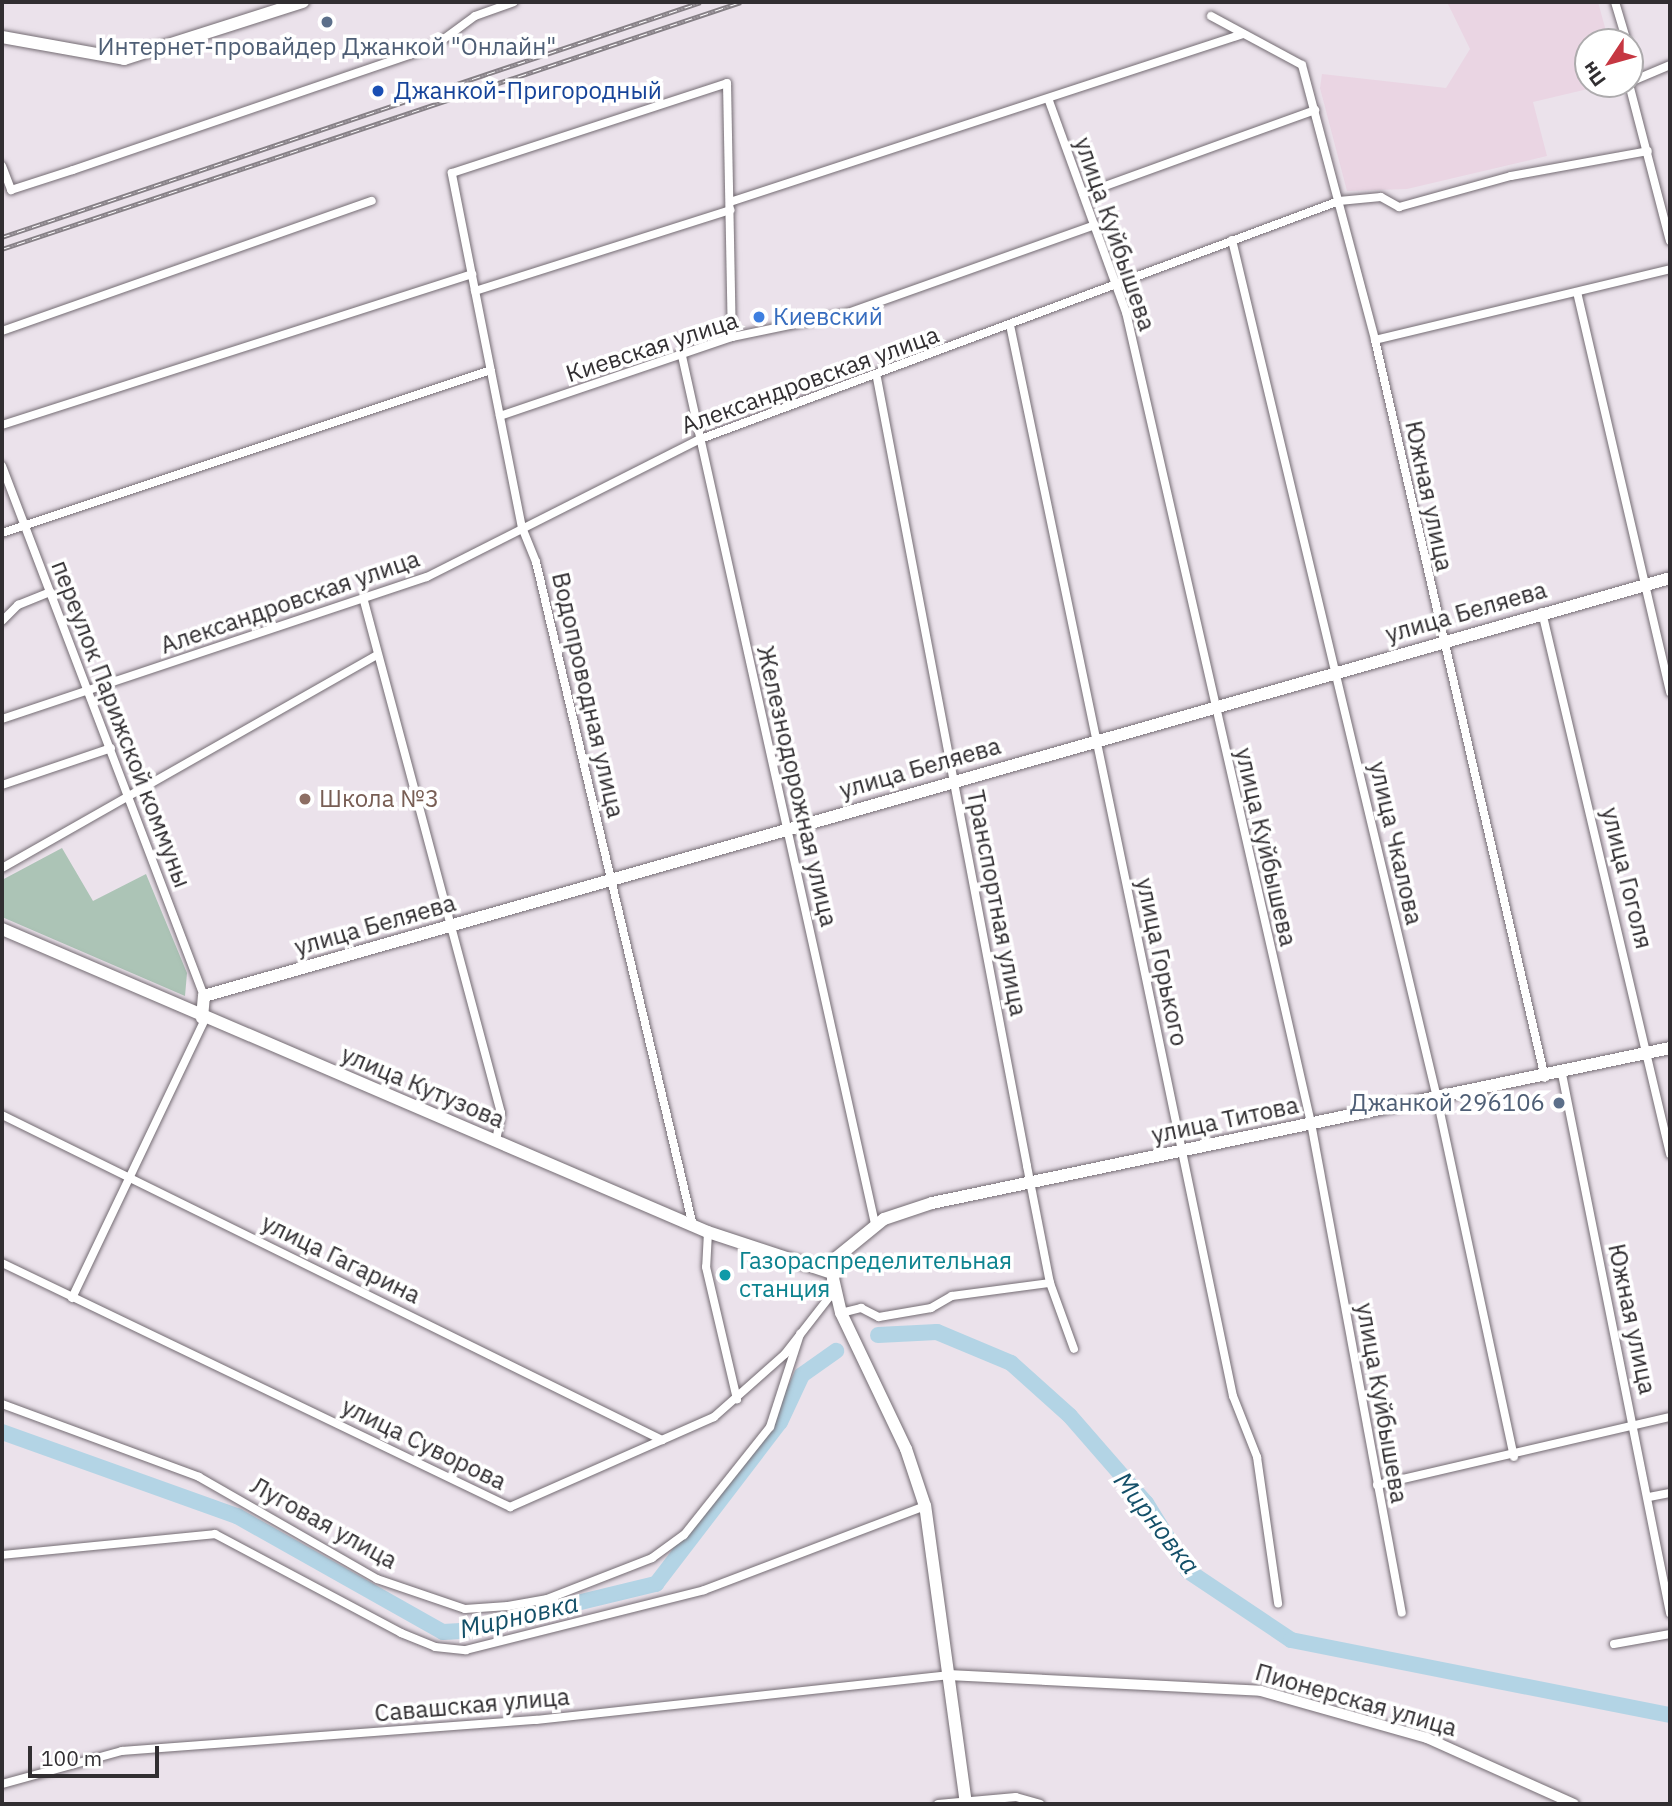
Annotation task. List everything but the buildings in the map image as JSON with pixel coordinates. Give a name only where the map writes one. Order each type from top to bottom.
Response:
[{"type":"main road","points":[[2,37],[124,59],[303,2]]},
{"type":"main road","name":"улица Беляева","points":[[204,996],[1334,670],[1670,578]]},
{"type":"main road","name":"улица Кутузова","points":[[2,929],[203,1018],[693,1226],[832,1273]]},
{"type":"main road","points":[[203,1018],[204,996]]},
{"type":"main road","name":"улица Титова","points":[[832,1273],[836,1258],[875,1224],[932,1203],[1311,1123],[1545,1078],[1670,1048]]},
{"type":"main road","points":[[832,1273],[834,1292],[841,1313],[906,1449],[925,1506],[965,1802]]},
{"type":"street","points":[[2,166],[11,190],[433,47],[475,16],[514,2]]},
{"type":"street","points":[[1615,2],[1623,28]]},
{"type":"street","name":"Южная улица","points":[[1211,16],[1302,65],[1375,340],[1442,642],[1545,1078]]},
{"type":"street","points":[[475,291],[1243,34]]},
{"type":"street","points":[[1644,76],[1670,65]]},
{"type":"street","name":"Водопроводная улица","points":[[693,1226],[536,562],[522,528],[452,173],[727,83],[730,206]]},
{"type":"street","points":[[1634,98],[1670,241]]},
{"type":"street","name":"улица Куйбышева","points":[[1049,101],[1117,284],[1311,1123],[1402,1613]]},
{"type":"street","points":[[1083,194],[1315,110]]},
{"type":"street","name":"Александровская улица","points":[[2,719],[364,601],[522,528],[698,440],[877,378],[1339,201],[1381,197],[1399,207],[1500,179],[1648,151]]},
{"type":"street","points":[[2,330],[372,201]]},
{"type":"street","points":[[730,206],[733,337]]},
{"type":"street","name":"Киевская улица","points":[[500,416],[733,337],[848,313],[1095,225]]},
{"type":"street","name":"улица Чкалова","points":[[1232,240],[1437,1098],[1514,1457]]},
{"type":"street","points":[[1375,340],[1670,270]]},
{"type":"street","points":[[2,425],[472,274]]},
{"type":"street","points":[[1577,292],[1670,692]]},
{"type":"street","name":"улица Горького","points":[[1010,325],[1233,1396],[1257,1457],[1278,1603]]},
{"type":"street","name":"Железнодорожная улица","points":[[682,356],[698,440],[788,828],[875,1224]]},
{"type":"street","points":[[2,533],[491,370]]},
{"type":"street","name":"Транспортная улица","points":[[877,378],[1051,1283],[1074,1349]]},
{"type":"street","name":"переулок Парижской коммуны","points":[[2,466],[204,996]]},
{"type":"street","points":[[2,621],[18,605],[50,592]]},
{"type":"street","points":[[364,601],[448,926],[501,1113],[496,1141]]},
{"type":"street","name":"улица Гоголя","points":[[1542,612],[1651,1053],[1670,1154]]},
{"type":"street","points":[[2,867],[377,655]]},
{"type":"street","points":[[2,785],[111,748]]},
{"type":"street","points":[[72,1298],[203,1018]]},
{"type":"street","name":"Южная улица","points":[[1562,1074],[1648,1497],[1666,1566],[1670,1613]]},
{"type":"street","name":"улица Гагарина","points":[[2,1115],[662,1440]]},
{"type":"street","points":[[708,1232],[706,1267],[737,1399]]},
{"type":"street","name":"улица Суворова","points":[[2,1263],[510,1507],[662,1440],[737,1399],[800,1334],[834,1292]]},
{"type":"street","points":[[841,1313],[862,1308],[879,1317],[931,1308],[952,1296],[1051,1283]]},
{"type":"street","name":"Луговая улица","points":[[2,1404],[199,1478],[376,1579],[465,1609],[508,1606],[547,1599],[652,1558],[684,1535],[770,1427],[800,1334]]},
{"type":"street","points":[[1377,1485],[1514,1457],[1670,1417]]},
{"type":"street","points":[[1648,1497],[1670,1493]]},
{"type":"street","points":[[2,1555],[215,1534],[401,1633],[435,1647],[466,1650],[704,1590],[925,1506]]},
{"type":"street","points":[[1614,1644],[1670,1634]]},
{"type":"street","name":"Савашская улица","points":[[2,1784],[122,1751],[536,1720],[948,1675]]},
{"type":"street","name":"Пионерская улица","points":[[948,1675],[1261,1690],[1427,1738],[1574,1804]]},
{"type":"street","points":[[938,1804],[1016,1797],[1040,1804]]},
{"type":"shaded area","points":[[1447,2],[1598,2],[1605,28],[1574,28],[1574,92],[1533,102],[1547,156],[1407,189],[1347,191],[1320,88],[1322,74],[1446,88],[1470,49]]},
{"type":"green space","points":[[62,848],[93,901],[146,874],[187,973],[185,996],[2,917],[2,880]]},
{"type":"waterway","name":"Мирновка","points":[[878,1335],[937,1332],[1011,1363],[1070,1416],[1146,1503],[1188,1571],[1291,1640],[1670,1715]]},
{"type":"waterway","name":"Мирновка","points":[[2,1432],[237,1516],[443,1632],[461,1631],[656,1584],[780,1422],[802,1375],[836,1351]]},
{"type":"railway","points":[[2,237],[701,2]]},
{"type":"railway","points":[[2,249],[741,2]]},
{"type":"place","name":"Интернет-провайдер Джанкой \"Онлайн\"","points":[[327,22]]},
{"type":"place","name":"Джанкой-Пригородный","points":[[378,91]]},
{"type":"place","name":"Киевский","points":[[759,317]]},
{"type":"place","name":"Школа №3","points":[[305,799]]},
{"type":"place","name":"Джанкой 296106","points":[[1559,1103]]},
{"type":"place","name":"Газораспределительная станция","points":[[725,1275]]}]
